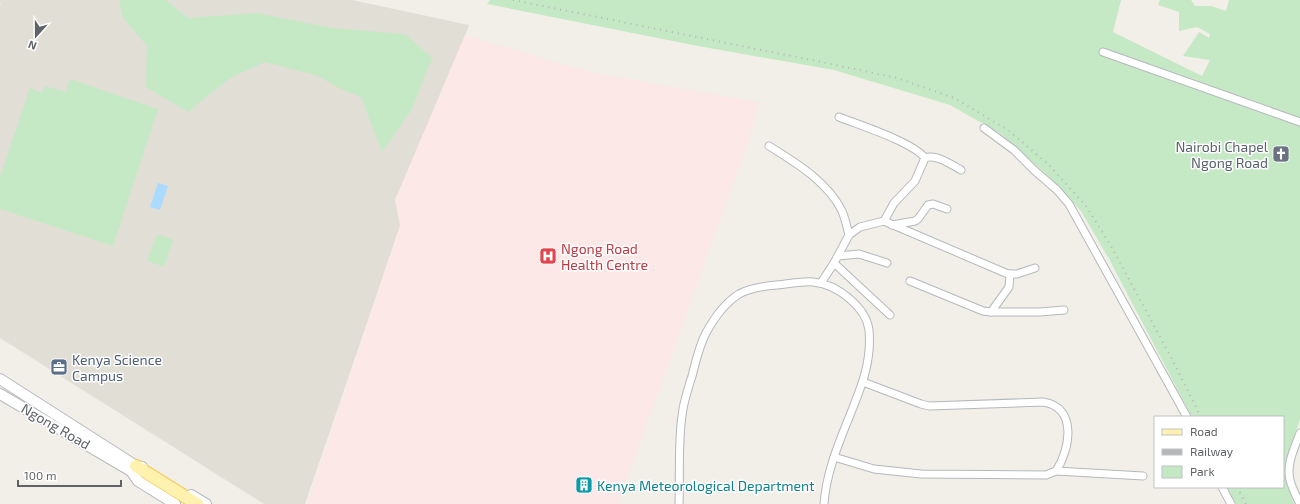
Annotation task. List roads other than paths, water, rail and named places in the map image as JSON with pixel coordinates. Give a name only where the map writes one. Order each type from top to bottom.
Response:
[{"type":"main road","name":"Ngong Road","points":[[0,379],[53,413],[184,504]]},
{"type":"main road","name":"Ngong Road","points":[[0,394],[197,504]]},
{"type":"main road","name":"Ngong Road","points":[[134,469],[146,468],[206,504]]},
{"type":"main road","name":"Ngong Road","points":[[134,469],[138,481],[175,504]]},
{"type":"street","points":[[1103,52],[1300,122]]},
{"type":"street","points":[[839,117],[905,144],[920,153],[925,158]]},
{"type":"street","points":[[984,128],[1014,150],[1057,190],[1069,204],[1186,416]]},
{"type":"street","points":[[769,146],[795,163],[827,188],[841,210],[849,234]]},
{"type":"street","points":[[925,158],[939,158],[961,170]]},
{"type":"street","points":[[884,221],[894,203],[915,181],[925,158]]},
{"type":"street","points":[[892,225],[918,219],[928,205],[933,204],[947,209]]},
{"type":"street","points":[[821,283],[849,234],[860,227],[884,221],[1010,274],[1017,274],[1035,268]]},
{"type":"street","points":[[836,259],[859,254],[887,263]]},
{"type":"street","points":[[836,259],[890,315]]},
{"type":"street","points":[[991,312],[1008,286],[1010,274]]},
{"type":"street","points":[[910,281],[983,311],[1040,312],[1064,310]]},
{"type":"street","points":[[680,504],[682,416],[697,354],[706,333],[728,302],[741,293],[768,286],[805,282],[821,283],[836,290],[854,303],[862,311],[866,319],[868,329],[869,354],[863,382],[829,472],[824,504]]},
{"type":"street","points":[[863,382],[925,405],[1049,403],[1062,413],[1066,422],[1069,437],[1063,457],[1056,471]]},
{"type":"street","points":[[1300,433],[1290,461],[1289,471],[1290,481],[1300,504]]},
{"type":"street","points":[[834,457],[874,469],[921,474],[1046,475],[1056,471],[1143,476]]},
{"type":"street","points":[[1223,488],[1231,504]]},
{"type":"water","points":[[158,183],[168,186],[160,210],[150,207]]},
{"type":"railway","points":[[513,0],[897,78],[954,98],[1008,130],[1049,165],[1086,206],[1111,246],[1173,361],[1200,416]]},
{"type":"railway","points":[[1238,488],[1246,504]]},
{"type":"place","name":"Nairobi Chapel Ngong Road","points":[[1281,154]]},
{"type":"place","name":"Ngong Road Health Centre","points":[[548,256]]},
{"type":"place","name":"Kenya Science Campus","points":[[59,367]]},
{"type":"place","name":"Kenya Meteorological Department","points":[[584,485]]}]
